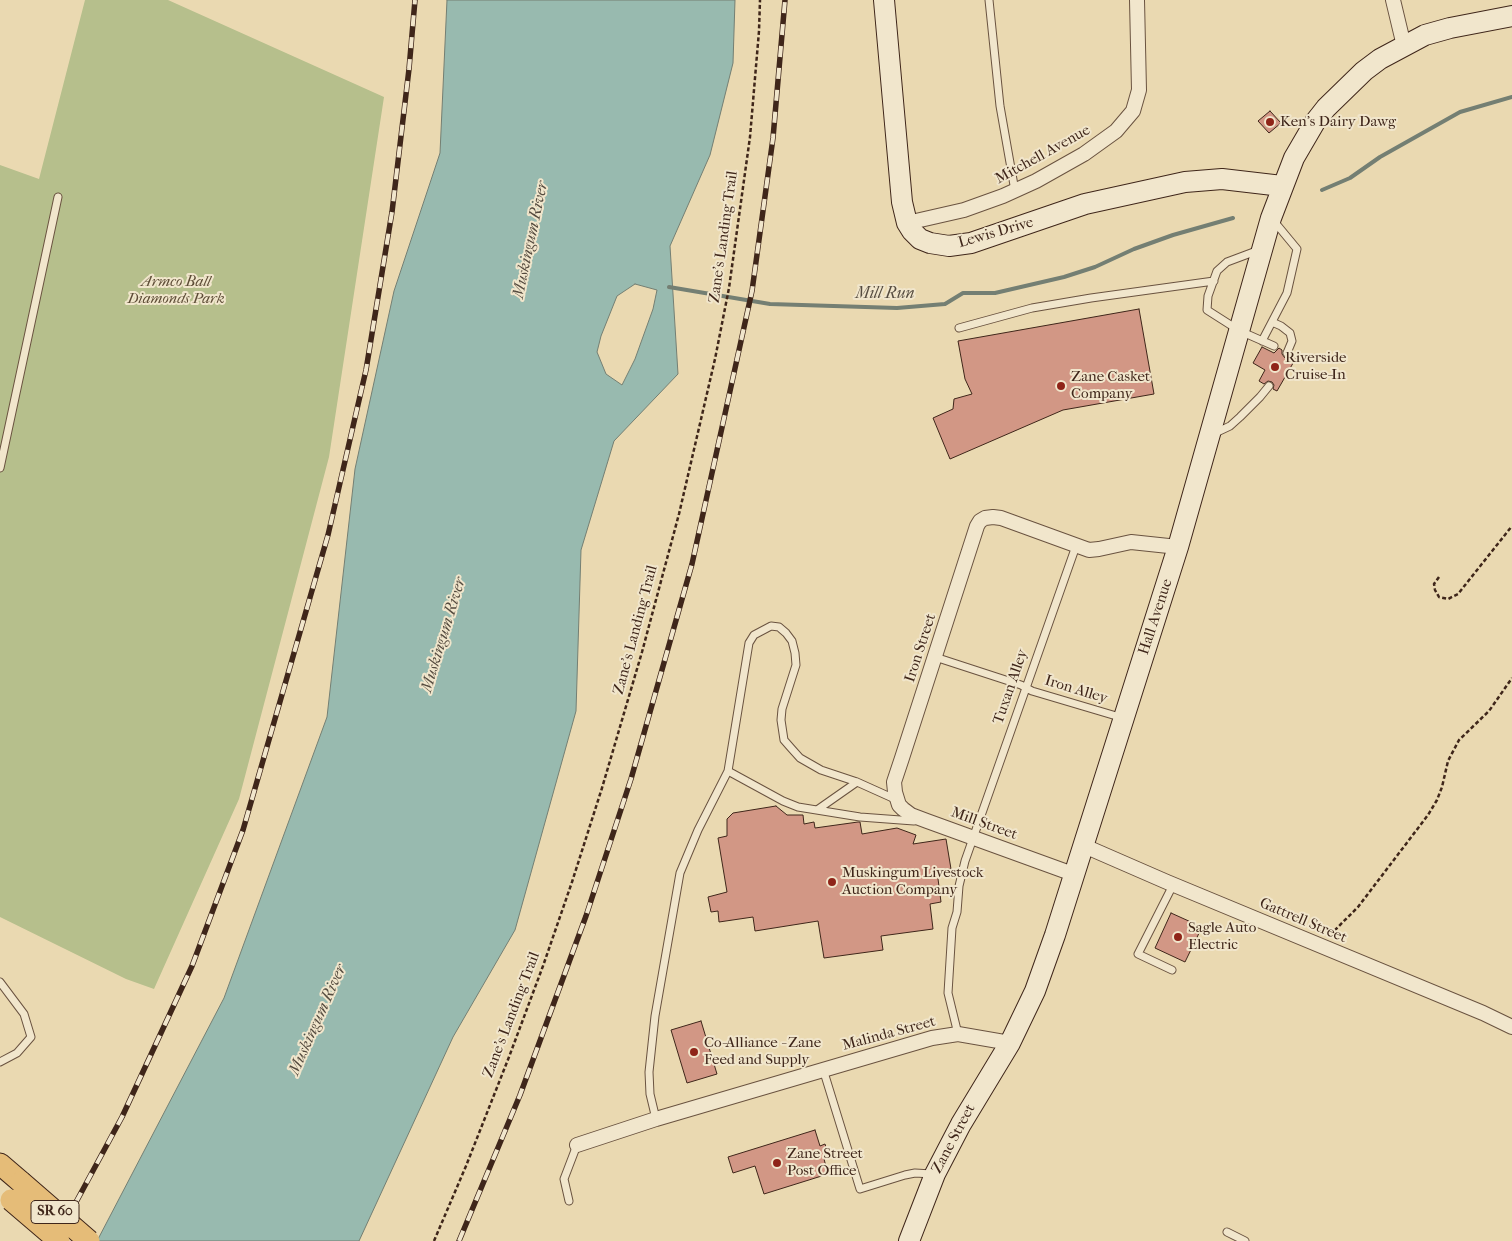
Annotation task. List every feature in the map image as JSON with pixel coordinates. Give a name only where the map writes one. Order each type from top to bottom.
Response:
[{"type":"main road","points":[[884,0],[899,180],[907,223]]},
{"type":"main road","name":"Hall Avenue","points":[[1010,1043],[1035,992],[1055,935],[1178,547],[1271,218],[1282,186],[1300,146],[1326,108],[1364,71],[1380,59],[1425,36],[1450,28],[1512,16]]},
{"type":"main road","name":"Lewis Drive","points":[[907,223],[920,239],[930,243],[949,246],[971,243],[1085,204],[1185,182],[1222,179],[1282,186]]},
{"type":"main road","name":"Zane Street","points":[[909,1241],[935,1174],[961,1124],[1010,1043]]},
{"type":"main road","name":"SR 60","points":[[0,1164],[11,1191],[59,1241]]},
{"type":"main road","name":"SR 60","points":[[11,1191],[89,1241]]},
{"type":"street","name":"Mitchell Avenue","points":[[907,223],[964,210],[1015,191],[1084,154],[1116,131],[1133,111],[1139,90],[1137,0]]},
{"type":"street","points":[[1393,0],[1404,46]]},
{"type":"street","name":"Iron Street","points":[[896,796],[894,782],[977,526],[985,518],[1001,518],[1076,546]]},
{"type":"street","points":[[1076,546],[1089,550],[1131,542],[1178,547]]},
{"type":"street","name":"Mill Street","points":[[896,796],[903,809],[911,815],[1073,874]]},
{"type":"street","name":"Gattrell Street","points":[[1082,846],[1483,1013],[1512,1027]]},
{"type":"street","name":"Malinda Street","points":[[577,1145],[656,1119],[911,1043],[958,1034],[1010,1043]]},
{"type":"lane","points":[[990,0],[1000,106],[1015,191]]},
{"type":"lane","points":[[0,468],[58,196]]},
{"type":"lane","points":[[1262,341],[1287,293],[1297,249],[1271,218]]},
{"type":"lane","points":[[1262,249],[1227,262],[1218,271],[1208,296],[1207,310],[1240,331],[1274,346]]},
{"type":"lane","points":[[959,328],[1032,308],[1214,281]]},
{"type":"lane","points":[[1272,322],[1290,333],[1292,341],[1287,353]]},
{"type":"lane","points":[[1210,436],[1230,426],[1240,418],[1269,386]]},
{"type":"lane","name":"Tuxan Alley","points":[[958,1034],[948,993],[952,928],[957,912],[959,886],[1025,687],[1076,546]]},
{"type":"lane","points":[[656,1119],[650,1094],[649,1072],[654,1016],[680,873],[698,830],[728,771],[749,643],[754,635],[771,626],[779,628],[792,641],[796,653],[796,665],[782,709],[781,730],[784,740],[800,758],[821,770],[896,796]]},
{"type":"lane","name":"Iron Alley","points":[[935,657],[1032,691],[1123,718]]},
{"type":"lane","points":[[728,771],[783,801],[798,807],[868,818],[927,821]]},
{"type":"lane","points":[[818,810],[857,782]]},
{"type":"lane","points":[[1172,970],[1138,954],[1173,885]]},
{"type":"lane","points":[[0,982],[24,1014],[31,1037],[17,1053],[0,1062]]},
{"type":"lane","points":[[823,1069],[860,1189],[905,1174],[935,1174]]},
{"type":"lane","points":[[569,1201],[564,1180],[577,1145]]},
{"type":"lane","points":[[1227,1232],[1245,1241]]},
{"type":"path","name":"Zane's Landing Trail","points":[[434,1241],[466,1166],[543,966],[602,788],[642,652],[679,514],[715,359],[728,288],[750,137],[760,0]]},
{"type":"path","points":[[1439,577],[1434,584],[1439,596],[1448,599],[1458,594],[1512,526]]},
{"type":"path","points":[[1317,945],[1338,929],[1358,907],[1428,815],[1437,800],[1448,761],[1459,740],[1489,711],[1512,678]]},
{"type":"green space","name":"Armco Ball Diamonds Park","points":[[85,0],[168,0],[384,97],[329,457],[239,799],[154,989],[126,979],[0,917],[0,165],[39,179]]},
{"type":"water","name":"Muskingum River","points":[[447,0],[735,0],[733,63],[710,155],[670,246],[678,374],[614,441],[581,550],[576,711],[515,930],[453,1037],[359,1241],[97,1241],[224,998],[327,717],[355,469],[394,291],[440,153]],"holes":[[[635,284],[657,290],[653,309],[635,359],[622,385],[606,374],[597,352],[601,336],[617,296]]]},
{"type":"building","name":"Ken's Dairy Dawg","points":[[1270,111],[1281,123],[1269,133],[1258,121]]},
{"type":"building","name":"Zane Casket Company","points":[[1139,309],[1154,394],[1063,410],[950,459],[933,418],[953,409],[954,399],[972,394],[965,379],[958,341]]},
{"type":"building","name":"Riverside Cruise-In","points":[[1262,347],[1274,353],[1279,348],[1282,350],[1285,358],[1292,356],[1296,358],[1277,391],[1273,389],[1274,385],[1272,382],[1268,381],[1264,384],[1259,381],[1265,370],[1253,363]]},
{"type":"building","name":"Muskingum Livestock Auction Company","points":[[776,806],[787,815],[803,815],[804,824],[814,822],[815,828],[860,822],[862,834],[897,828],[916,835],[913,844],[946,839],[951,869],[937,871],[941,902],[930,904],[933,929],[881,936],[883,950],[824,958],[818,921],[755,931],[753,917],[719,922],[718,911],[711,912],[708,897],[727,892],[718,838],[727,836],[727,819],[733,813]]},
{"type":"building","name":"Sagle Auto Electric","points":[[1171,913],[1202,927],[1185,962],[1155,948]]},
{"type":"building","name":"Co-Alliance - Zane Feed and Supply","points":[[701,1021],[717,1074],[687,1083],[671,1030]]},
{"type":"building","name":"Zane Street Post Office","points":[[815,1130],[820,1146],[825,1144],[829,1157],[824,1159],[828,1174],[764,1194],[755,1166],[733,1173],[728,1157]]},
{"type":"waterway","name":"Mill Run","points":[[1322,190],[1350,178],[1380,157],[1460,112],[1512,97]]},
{"type":"waterway","name":"Mill Run","points":[[669,287],[770,304],[897,308],[945,304],[963,293],[995,293],[1064,277],[1095,267],[1134,249],[1173,235],[1233,218]]},
{"type":"railway","points":[[55,1241],[122,1117],[192,966],[243,830],[328,535],[366,370],[392,212],[415,0]]},
{"type":"railway","points":[[459,1241],[520,1095],[586,916],[631,779],[692,564],[752,291],[773,138],[785,0]]},
{"type":"place","name":"Ken's Dairy Dawg","points":[[1270,122]]},
{"type":"place","name":"Riverside Cruise-In","points":[[1275,367]]},
{"type":"place","name":"Zane Casket Company","points":[[1061,386]]},
{"type":"place","name":"Muskingum Livestock Auction Company","points":[[832,882]]},
{"type":"place","name":"Sagle Auto Electric","points":[[1178,937]]},
{"type":"place","name":"Co-Alliance - Zane Feed and Supply","points":[[694,1052]]},
{"type":"place","name":"Zane Street Post Office","points":[[777,1163]]}]
